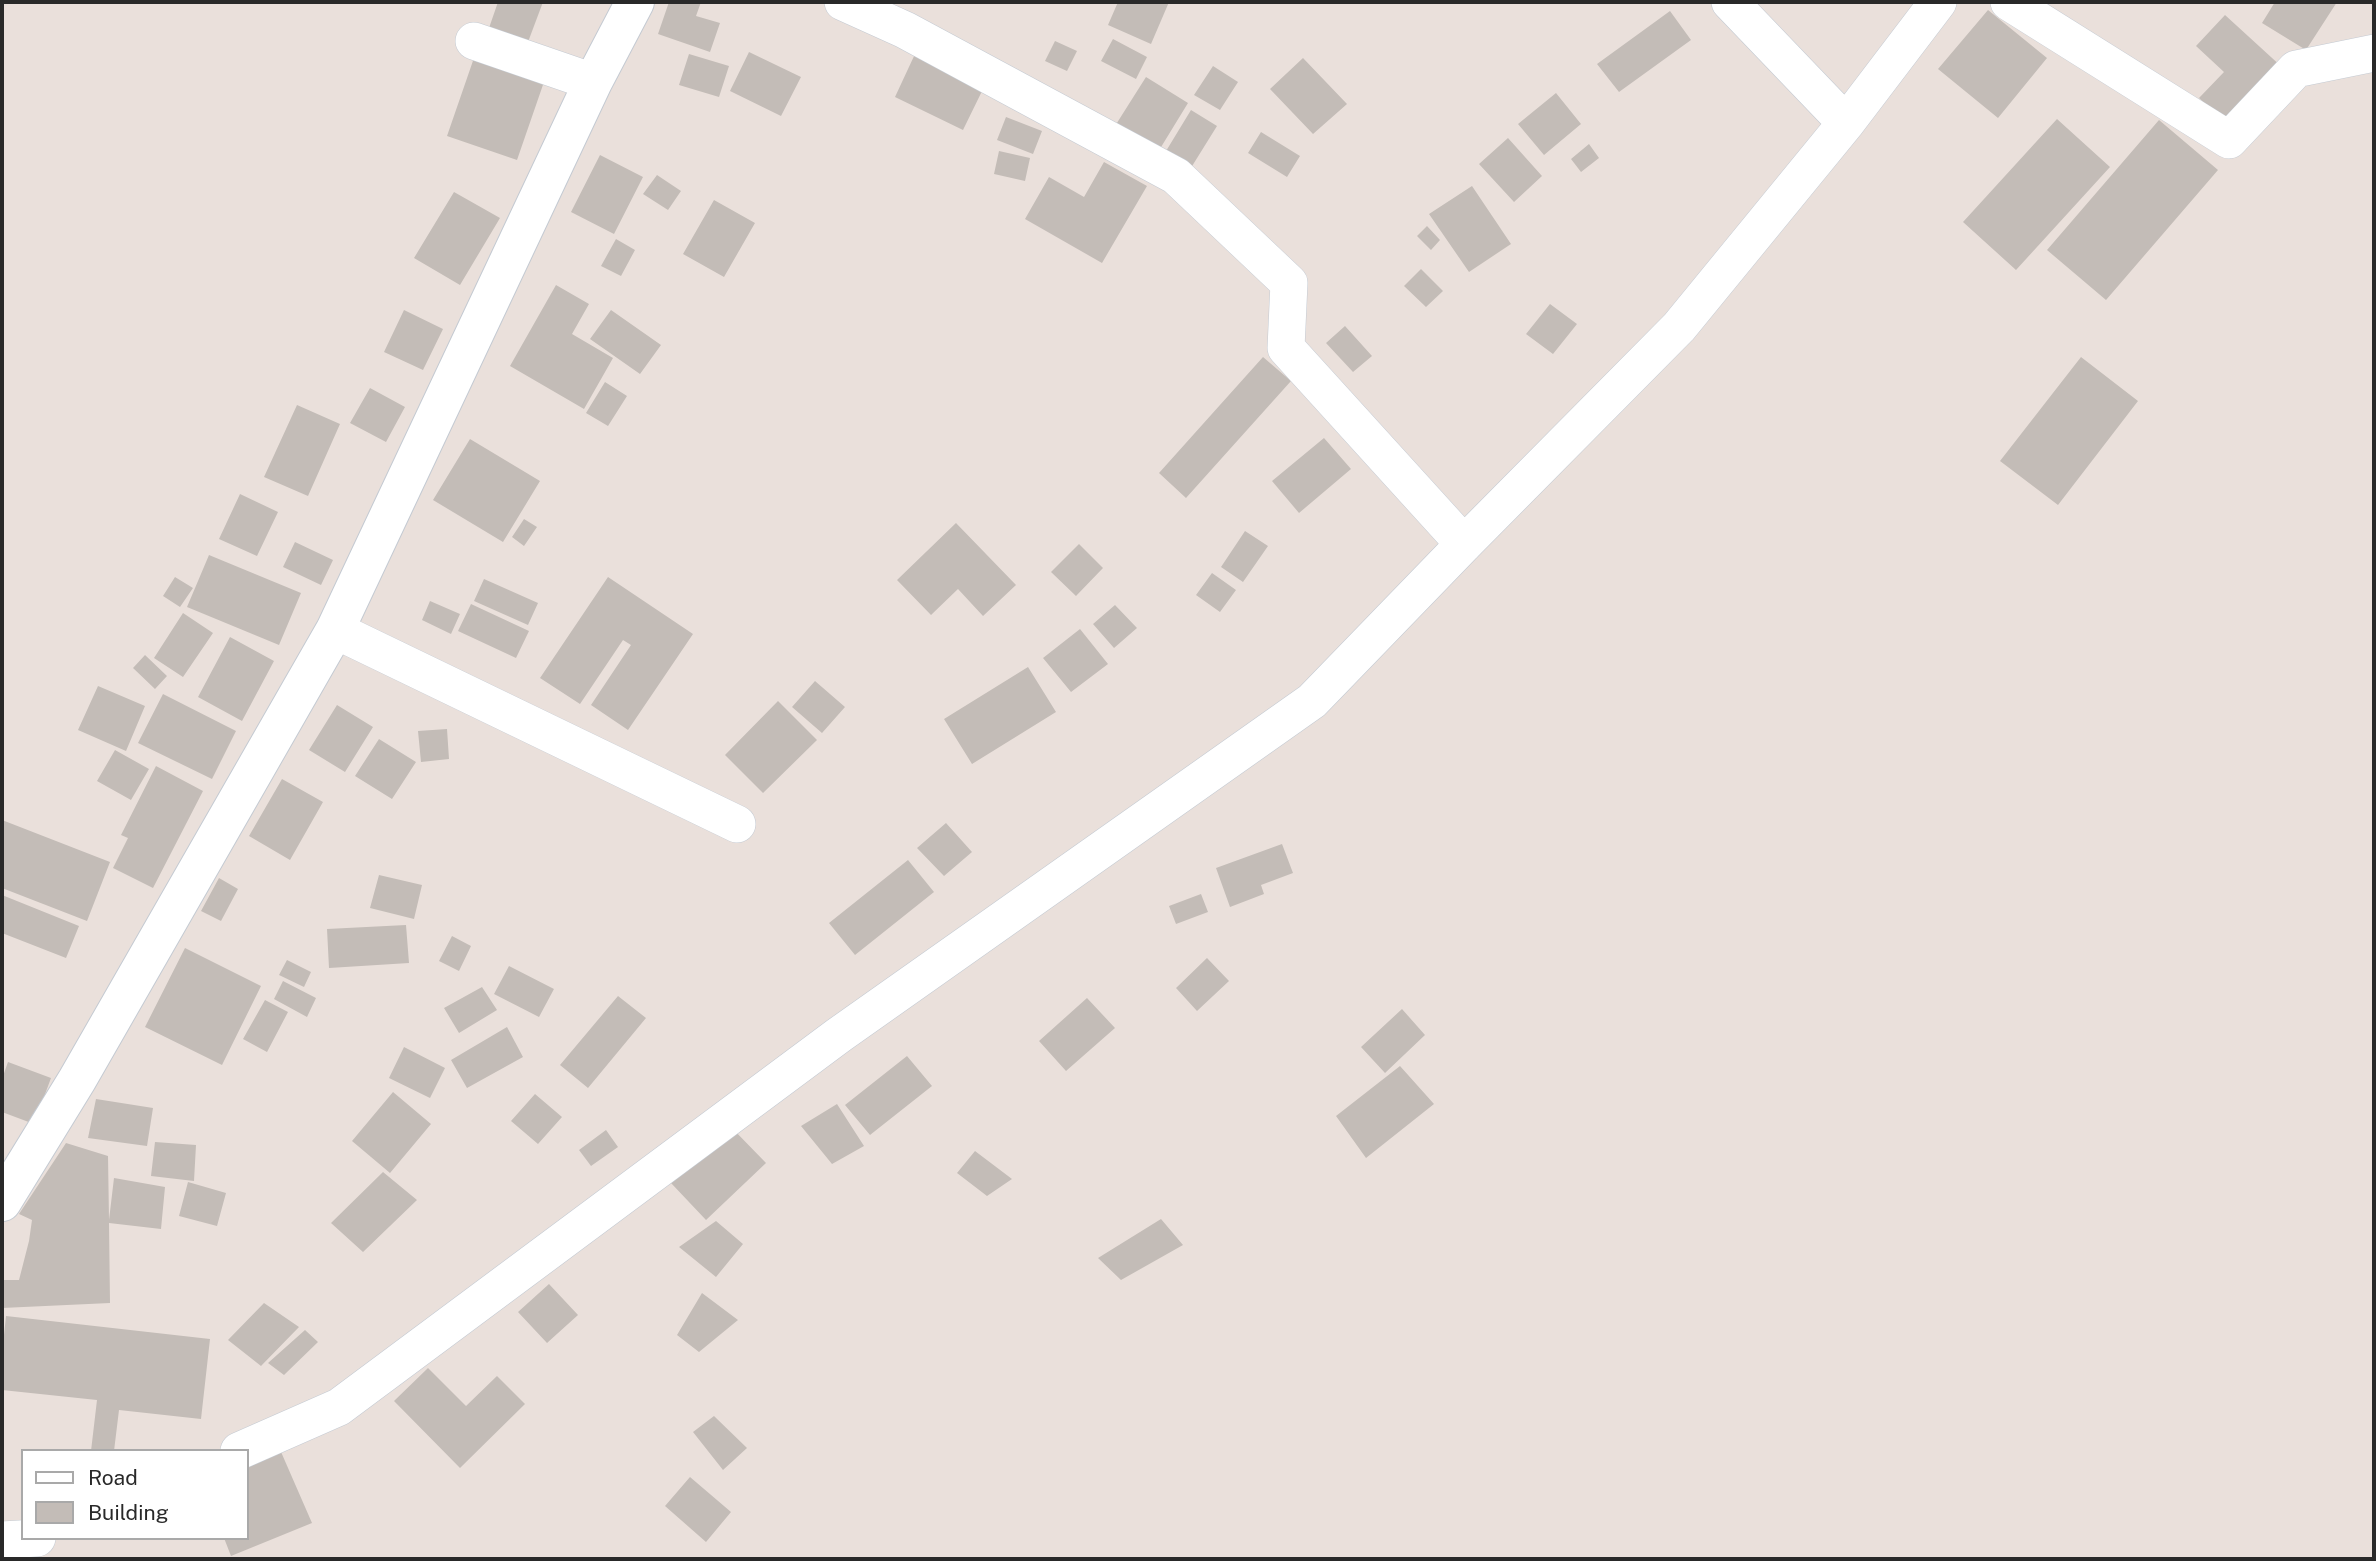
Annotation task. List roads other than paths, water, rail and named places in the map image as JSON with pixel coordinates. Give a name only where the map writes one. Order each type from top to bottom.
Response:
[{"type":"street","points":[[2,1202],[77,1080],[335,630],[593,82],[635,2]]},
{"type":"street","points":[[843,2],[905,30],[1176,176],[1289,283],[1286,348],[1464,544]]},
{"type":"street","points":[[1730,2],[1846,123]]},
{"type":"street","points":[[244,1449],[339,1407],[839,1035],[1312,701],[1679,327],[1846,123],[1938,2]]},
{"type":"street","points":[[2010,2],[2228,140],[2296,69],[2374,53]]},
{"type":"street","points":[[474,41],[593,82]]},
{"type":"street","points":[[335,630],[737,824]]},
{"type":"street","points":[[2,1540],[21,1539]]}]
